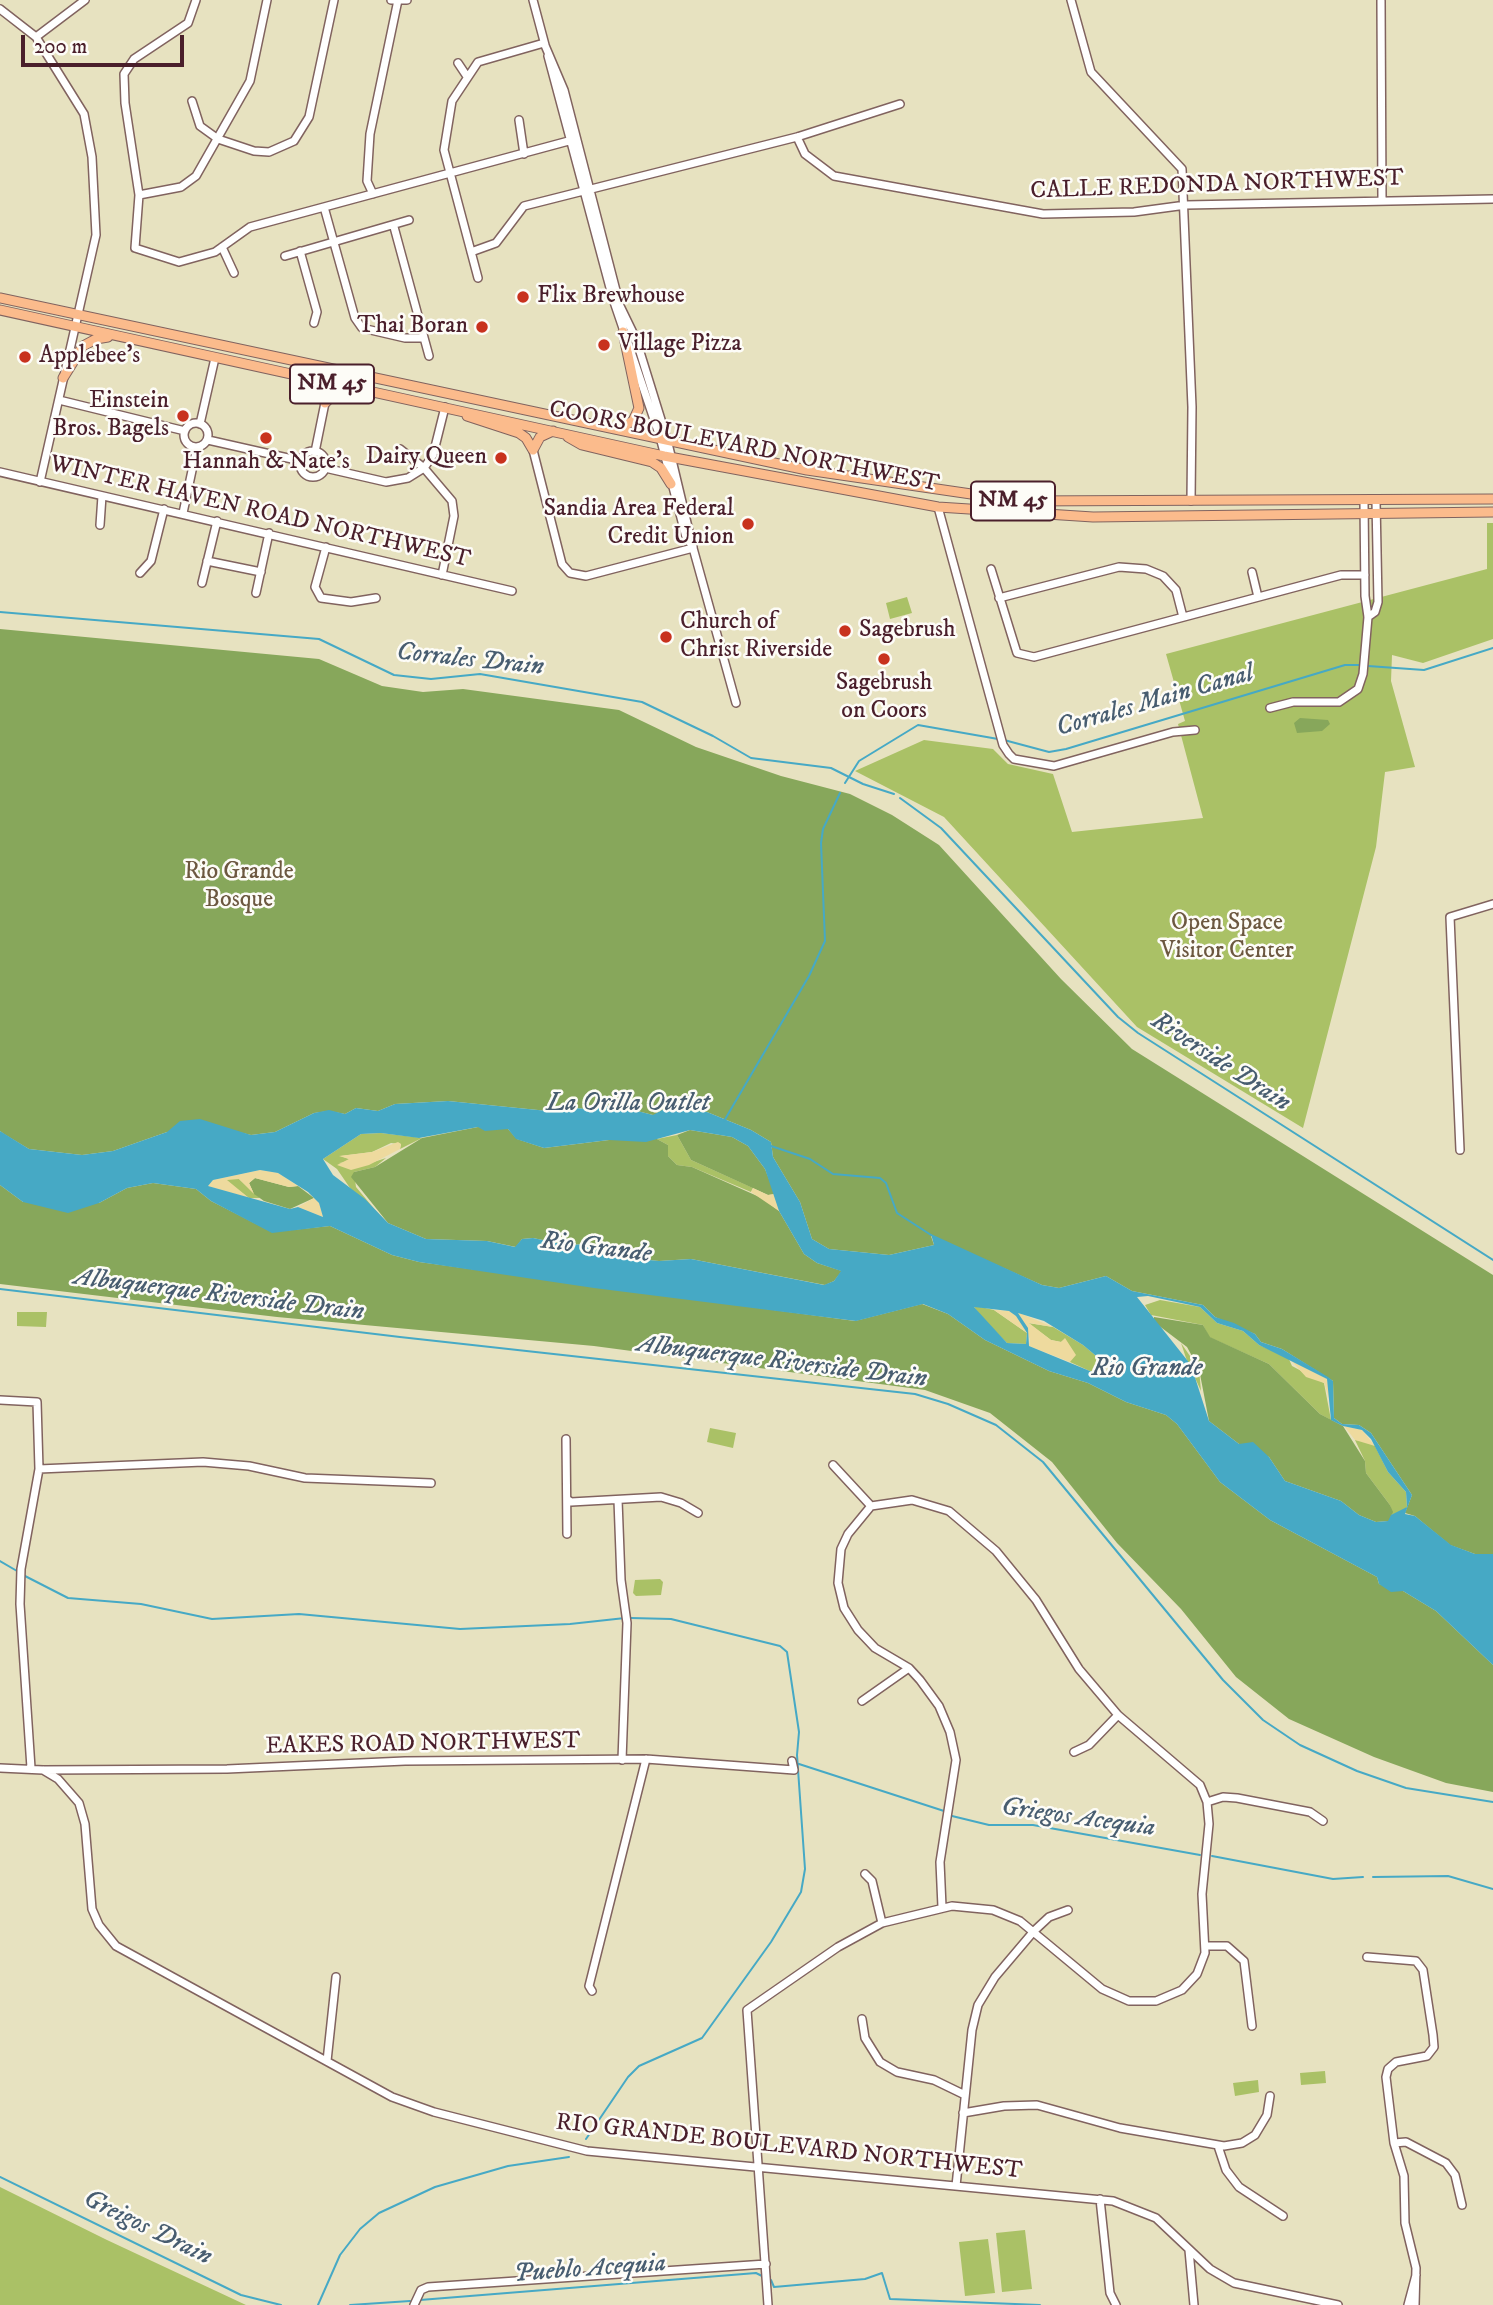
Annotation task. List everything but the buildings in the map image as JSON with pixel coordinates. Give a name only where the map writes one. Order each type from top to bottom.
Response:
[{"type":"main road","name":"COORS BOULEVARD NORTHWEST","points":[[0,298],[619,428],[807,471],[1019,501],[1364,502],[1493,499]]},
{"type":"main road","name":"COORS BOULEVARD NORTHWEST","points":[[0,310],[668,456],[938,507],[1093,517],[1493,512]]},
{"type":"main road","points":[[619,428],[636,419],[639,408],[623,332]]},
{"type":"main road","points":[[63,378],[83,346],[96,338],[116,336]]},
{"type":"main road","points":[[329,383],[347,377],[439,396],[456,394]]},
{"type":"main road","points":[[325,403],[333,395],[357,389]]},
{"type":"main road","points":[[449,408],[485,424],[519,433],[526,438],[533,450]]},
{"type":"main road","points":[[533,450],[540,437],[555,432],[582,445],[652,462],[660,468],[671,484]]},
{"type":"street","points":[[36,37],[85,0]]},
{"type":"street","points":[[196,0],[188,23],[143,53],[124,74],[125,103],[139,195],[135,248],[179,262],[215,252],[250,227],[573,140]]},
{"type":"street","points":[[139,195],[181,187],[196,176],[250,81],[267,0]]},
{"type":"street","points":[[192,102],[200,126],[218,139],[254,151],[269,152],[294,141],[309,117],[334,0]]},
{"type":"street","points":[[373,194],[367,181],[370,134],[395,0],[407,0]]},
{"type":"street","points":[[533,0],[623,332],[664,438]]},
{"type":"street","points":[[1071,0],[1091,72],[1182,169],[1186,205],[1192,407],[1191,501]]},
{"type":"street","points":[[1381,1],[1382,200]]},
{"type":"street","points":[[0,9],[36,37],[83,114],[92,157],[96,235],[40,482]]},
{"type":"street","points":[[478,278],[444,150],[452,101],[466,75],[478,62],[544,43]]},
{"type":"street","points":[[458,63],[466,75]]},
{"type":"street","points":[[471,252],[496,243],[524,206],[797,136],[900,104]]},
{"type":"street","points":[[519,120],[524,154]]},
{"type":"street","name":"CALLE REDONDA NORTHWEST","points":[[797,136],[805,154],[834,176],[1043,214],[1134,212],[1186,205],[1493,199]]},
{"type":"street","points":[[586,190],[623,314],[636,338],[736,703]]},
{"type":"street","points":[[324,207],[355,318],[362,328],[405,338],[424,338]]},
{"type":"street","points":[[285,256],[394,227],[409,220]]},
{"type":"street","points":[[394,227],[429,356]]},
{"type":"street","points":[[222,247],[234,273]]},
{"type":"street","points":[[300,251],[317,312],[314,323]]},
{"type":"street","points":[[200,424],[215,358]]},
{"type":"street","points":[[315,452],[329,383]]},
{"type":"street","points":[[59,400],[185,431]]},
{"type":"street","points":[[325,468],[386,482],[408,478],[424,468],[436,448],[449,408]]},
{"type":"street","points":[[185,431],[191,424],[200,424],[208,430],[208,440]]},
{"type":"street","points":[[185,431],[187,443],[197,447]]},
{"type":"street","points":[[183,513],[197,447],[208,440],[300,461]]},
{"type":"street","points":[[400,449],[424,468],[449,494],[454,509],[442,575]]},
{"type":"street","points":[[533,450],[562,564],[570,573],[586,576],[693,548]]},
{"type":"street","points":[[315,452],[324,460],[325,468],[320,474],[308,476],[302,471],[300,461],[307,453],[315,452]]},
{"type":"street","points":[[668,456],[671,484],[686,537],[693,548]]},
{"type":"street","name":"WINTER HAVEN ROAD NORTHWEST","points":[[0,472],[512,591]]},
{"type":"street","points":[[100,525],[102,496]]},
{"type":"street","points":[[1368,617],[1375,612],[1378,602],[1376,501]]},
{"type":"street","points":[[1270,708],[1293,702],[1339,702],[1357,689],[1363,674],[1368,617],[1364,502]]},
{"type":"street","points":[[938,507],[1003,745],[1014,759],[1054,766],[1172,732],[1195,730]]},
{"type":"street","points":[[140,573],[150,561],[163,509]]},
{"type":"street","points":[[202,583],[217,521]]},
{"type":"street","points":[[256,593],[269,534]]},
{"type":"street","points":[[326,547],[315,587],[321,598],[351,602],[376,598]]},
{"type":"street","points":[[207,561],[261,572]]},
{"type":"street","points":[[999,598],[1119,567],[1146,569],[1163,576],[1176,590],[1183,617]]},
{"type":"street","points":[[992,569],[1017,653],[1034,657],[1341,575],[1365,575]]},
{"type":"street","points":[[1252,572],[1258,597]]},
{"type":"street","points":[[1460,1150],[1450,917],[1493,904]]},
{"type":"street","points":[[0,1400],[37,1402],[39,1468],[21,1569],[20,1604],[31,1768]]},
{"type":"street","points":[[566,1439],[567,1534]]},
{"type":"street","points":[[39,1468],[140,1462],[203,1462],[249,1466],[305,1478],[430,1483]]},
{"type":"street","points":[[833,1465],[871,1506]]},
{"type":"street","points":[[566,1499],[571,1502],[661,1497],[681,1503],[698,1513]]},
{"type":"street","points":[[618,1500],[619,1544],[627,1623],[622,1760]]},
{"type":"street","points":[[768,2305],[747,2010],[838,1947],[882,1923],[942,1907],[975,1906],[993,1910],[1034,1931],[1108,1994],[1135,2001],[1156,2001],[1182,1990],[1197,1974],[1206,1945],[1202,1894],[1209,1815],[1208,1802],[1194,1776],[1142,1738],[1118,1716],[1079,1669],[1035,1600],[996,1551],[949,1511],[912,1500],[871,1506],[848,1534],[841,1549],[838,1583],[844,1608],[858,1630],[876,1648],[909,1668],[939,1706],[950,1732],[956,1760],[940,1862],[942,1907]]},
{"type":"street","points":[[862,1701],[909,1668]]},
{"type":"street","points":[[1074,1752],[1089,1745],[1118,1716]]},
{"type":"street","points":[[592,1991],[589,1986],[646,1759]]},
{"type":"street","name":"EAKES ROAD NORTHWEST","points":[[43,1770],[227,1769],[405,1761],[646,1759],[794,1770],[792,1761]]},
{"type":"street","name":"RIO GRANDE BOULEVARD NORTHWEST","points":[[0,1768],[43,1770],[70,1791],[83,1815],[92,1909],[106,1937],[137,1959],[410,2104],[562,2147],[1100,2199],[1147,2213],[1164,2224],[1210,2269],[1240,2286],[1338,2305]]},
{"type":"street","points":[[1208,1802],[1223,1797],[1237,1798],[1310,1812],[1323,1821]]},
{"type":"street","points":[[865,1874],[873,1881],[882,1923]]},
{"type":"street","points":[[956,2186],[972,2030],[978,2005],[995,1976],[1034,1931],[1049,1917],[1068,1910]]},
{"type":"street","points":[[1206,1945],[1227,1946],[1244,1961],[1252,2026]]},
{"type":"street","points":[[1367,1957],[1416,1961],[1423,1970],[1433,2035],[1434,2047],[1427,2056],[1396,2062],[1387,2072],[1394,2143],[1404,2176],[1405,2223],[1416,2274],[1415,2305]]},
{"type":"street","points":[[327,2061],[337,1977]]},
{"type":"street","points":[[862,2019],[868,2046],[885,2066],[934,2080],[965,2095]]},
{"type":"street","points":[[963,2113],[1004,2106],[1037,2105],[1120,2128],[1218,2146],[1237,2144],[1255,2134],[1267,2115],[1270,2096]]},
{"type":"street","points":[[1394,2143],[1406,2142],[1446,2163],[1457,2181],[1462,2205]]},
{"type":"street","points":[[1218,2146],[1226,2170],[1239,2187],[1283,2216]]},
{"type":"street","points":[[1100,2199],[1110,2293],[1116,2305]]},
{"type":"street","points":[[1189,2249],[1194,2305]]},
{"type":"street","points":[[414,2305],[421,2290],[766,2264]]},
{"type":"street","points":[[1408,2305],[1416,2274]]},
{"type":"green space","name":"Open Space Visitor Center","points":[[1487,523],[1493,523],[1493,639],[1423,663],[1392,655],[1391,681],[1415,767],[1385,772],[1376,847],[1303,1128],[1137,1027],[944,817],[855,771],[924,740],[993,749],[1008,764],[1053,774],[1072,832],[1203,818],[1178,724],[1185,721],[1166,654],[1487,569]]},
{"type":"green space","points":[[907,597],[912,613],[890,619],[886,603]]},
{"type":"green space","name":"Rio Grande Bosque","points":[[0,629],[319,659],[382,686],[423,692],[463,689],[619,710],[696,747],[781,776],[850,794],[892,815],[939,845],[1061,979],[1132,1049],[1493,1275],[1493,1554],[1475,1554],[1450,1545],[1415,1516],[1405,1513],[1412,1495],[1371,1433],[1359,1425],[1342,1424],[1334,1418],[1333,1381],[1282,1349],[1261,1342],[1255,1334],[1215,1317],[1203,1305],[1132,1291],[1106,1276],[1059,1288],[1042,1285],[931,1236],[934,1245],[889,1255],[829,1249],[812,1239],[800,1202],[773,1157],[771,1142],[751,1130],[707,1112],[653,1115],[614,1105],[588,1109],[559,1107],[548,1111],[448,1101],[395,1104],[378,1111],[356,1108],[345,1114],[329,1111],[314,1113],[275,1132],[251,1135],[226,1129],[167,1132],[113,1151],[82,1155],[29,1149],[4,1134],[0,1131]]},
{"type":"green space","points":[[1300,718],[1328,720],[1330,724],[1322,731],[1297,733],[1294,723]]},
{"type":"green space","points":[[478,1127],[508,1129],[517,1139],[544,1148],[609,1140],[657,1139],[668,1145],[668,1156],[677,1165],[692,1167],[764,1199],[779,1211],[804,1254],[817,1263],[842,1271],[834,1281],[825,1285],[691,1259],[639,1259],[590,1244],[567,1245],[533,1238],[522,1239],[516,1247],[487,1241],[426,1239],[388,1223],[351,1177],[354,1172],[375,1167],[422,1138]]},
{"type":"green space","points":[[690,1130],[732,1137],[748,1146],[765,1169],[775,1194],[768,1195],[691,1160],[677,1135]]},
{"type":"green space","points":[[381,1133],[422,1138],[400,1149],[401,1144],[391,1143],[372,1152],[341,1156],[349,1159],[348,1162],[339,1163],[358,1167],[386,1158],[375,1167],[354,1172],[356,1187],[381,1217],[350,1188],[337,1169],[323,1159],[361,1134]]},
{"type":"green space","points":[[677,1135],[691,1160],[753,1188],[751,1192],[692,1167],[677,1165],[668,1156],[668,1145],[657,1139]]},
{"type":"green space","points":[[255,1178],[289,1187],[298,1186],[314,1198],[290,1209],[264,1201],[254,1194],[249,1183]]},
{"type":"green space","points":[[227,1179],[239,1179],[260,1198],[249,1198],[226,1182]]},
{"type":"green space","points":[[153,1183],[196,1189],[211,1201],[272,1232],[330,1226],[392,1255],[419,1262],[855,1321],[922,1304],[948,1314],[985,1340],[1049,1371],[1088,1383],[1126,1402],[1166,1415],[1177,1424],[1220,1482],[1270,1520],[1377,1577],[1379,1584],[1403,1591],[1436,1611],[1493,1665],[1493,1792],[1446,1783],[1374,1757],[1289,1719],[1236,1677],[1181,1609],[1117,1543],[1052,1462],[990,1413],[925,1390],[594,1346],[277,1317],[0,1284],[0,1185],[23,1202],[99,1203],[127,1188]]},
{"type":"green space","points":[[1160,1300],[1200,1307],[1217,1323],[1243,1331],[1259,1345],[1288,1357],[1292,1366],[1324,1383],[1331,1420],[1320,1414],[1269,1364],[1209,1337],[1203,1325],[1151,1315],[1145,1305]]},
{"type":"green space","points":[[974,1307],[994,1310],[1027,1333],[1026,1344],[1007,1343],[982,1318]]},
{"type":"green space","points":[[17,1312],[47,1312],[46,1327],[17,1326]]},
{"type":"green space","points":[[1154,1317],[1203,1325],[1210,1337],[1269,1364],[1320,1414],[1343,1426],[1365,1461],[1366,1473],[1390,1505],[1393,1512],[1389,1521],[1376,1522],[1359,1515],[1341,1501],[1285,1481],[1269,1457],[1239,1444],[1209,1421],[1199,1369],[1187,1347],[1154,1322]]},
{"type":"green space","points":[[1028,1323],[1053,1327],[1083,1345],[1107,1365],[1105,1371],[1092,1372],[1070,1362],[1069,1346],[1065,1339],[1061,1342],[1051,1340]]},
{"type":"green space","points":[[1181,1343],[1199,1369],[1201,1391],[1186,1358]]},
{"type":"green space","points":[[710,1428],[736,1433],[733,1448],[707,1442]]},
{"type":"green space","points":[[1355,1440],[1367,1441],[1375,1446],[1388,1472],[1406,1492],[1407,1507],[1402,1512],[1392,1515],[1390,1505],[1366,1473],[1365,1461]]},
{"type":"green space","points":[[660,1579],[663,1582],[661,1595],[636,1596],[633,1593],[635,1580]]},
{"type":"green space","points":[[1325,2071],[1326,2083],[1301,2085],[1300,2073]]},
{"type":"green space","points":[[1258,2080],[1259,2092],[1235,2096],[1233,2083]]},
{"type":"green space","points":[[0,2187],[107,2240],[246,2305],[0,2305]]},
{"type":"green space","points":[[1025,2230],[1032,2289],[1002,2292],[996,2233]]},
{"type":"green space","points":[[988,2239],[995,2293],[965,2296],[959,2242]]},
{"type":"sand","points":[[398,1142],[401,1144],[400,1149],[369,1165],[351,1170],[337,1165],[349,1159],[339,1156],[372,1152]]},
{"type":"sand","points":[[260,1170],[278,1173],[298,1186],[289,1187],[255,1178],[249,1183],[254,1194],[239,1179],[227,1180],[249,1198],[208,1186],[213,1180]]},
{"type":"sand","points":[[753,1188],[768,1195],[775,1194],[779,1211],[751,1192]]},
{"type":"sand","points":[[314,1198],[319,1203],[323,1217],[298,1207]]},
{"type":"sand","points":[[994,1310],[1009,1311],[1017,1316],[1027,1333]]},
{"type":"sand","points":[[1017,1312],[1053,1327],[1029,1323],[1051,1340],[1061,1342],[1065,1338],[1076,1355],[1070,1362],[1029,1346],[1030,1339]]},
{"type":"sand","points":[[1288,1357],[1327,1379],[1330,1401],[1324,1383],[1306,1377]]},
{"type":"sand","points":[[1344,1426],[1362,1430],[1375,1446],[1355,1440]]},
{"type":"water","name":"Rio Grande","points":[[448,1101],[548,1111],[559,1107],[588,1109],[614,1105],[653,1115],[666,1108],[707,1112],[751,1130],[771,1142],[773,1157],[800,1202],[812,1239],[829,1249],[889,1255],[934,1245],[931,1234],[1042,1285],[1059,1288],[1106,1276],[1132,1291],[1203,1305],[1215,1317],[1255,1334],[1261,1342],[1282,1349],[1333,1381],[1334,1418],[1342,1424],[1359,1425],[1371,1433],[1412,1495],[1405,1514],[1415,1516],[1451,1545],[1475,1554],[1493,1554],[1493,1665],[1436,1611],[1403,1591],[1391,1592],[1379,1584],[1377,1577],[1270,1520],[1220,1482],[1177,1424],[1166,1415],[1126,1402],[1088,1383],[1049,1371],[985,1340],[948,1314],[923,1304],[856,1321],[594,1288],[419,1262],[392,1255],[330,1226],[272,1233],[211,1201],[196,1189],[153,1183],[127,1188],[99,1203],[68,1213],[23,1202],[0,1185],[0,1131],[29,1149],[82,1155],[113,1151],[167,1132],[180,1121],[200,1119],[251,1135],[275,1132],[314,1113],[329,1110],[345,1114],[356,1108],[378,1111],[395,1104]],"holes":[[[478,1127],[485,1131],[508,1129],[516,1139],[544,1148],[609,1140],[646,1142],[690,1130],[732,1137],[748,1146],[765,1169],[779,1211],[804,1254],[817,1263],[841,1271],[834,1281],[824,1285],[691,1259],[639,1259],[590,1244],[567,1245],[533,1238],[522,1239],[515,1247],[487,1241],[426,1239],[388,1223],[365,1199],[333,1175],[323,1159],[361,1134],[381,1133],[419,1138]],[[260,1170],[278,1173],[308,1192],[319,1203],[323,1217],[298,1207],[290,1209],[208,1186],[213,1180]],[[1148,1296],[1200,1307],[1217,1323],[1243,1331],[1259,1345],[1327,1379],[1331,1420],[1362,1430],[1371,1439],[1388,1472],[1406,1492],[1407,1507],[1391,1515],[1388,1521],[1376,1522],[1359,1515],[1341,1501],[1285,1481],[1269,1457],[1253,1442],[1239,1444],[1209,1421],[1191,1365],[1137,1297]],[[974,1307],[1009,1311],[1016,1316],[1027,1333],[1026,1344],[1007,1343]],[[1018,1313],[1044,1321],[1083,1345],[1107,1365],[1111,1375],[1102,1376],[1029,1346],[1028,1328]]]},
{"type":"waterway","name":"Corrales Drain","points":[[0,612],[319,639],[394,675],[431,679],[480,674],[642,702],[713,736],[751,758],[831,768],[863,784],[894,794]]},
{"type":"waterway","name":"Corrales Main Canal","points":[[1368,666],[1424,670],[1493,648]]},
{"type":"waterway","name":"Corrales Main Canal","points":[[1004,740],[1049,752],[1066,749],[1345,665],[1362,665]]},
{"type":"waterway","name":"Corrales Main Canal","points":[[845,783],[859,761],[918,725],[998,739]]},
{"type":"waterway","name":"La Orilla Outlet","points":[[724,1121],[809,976],[825,941],[821,843],[823,829],[840,793]]},
{"type":"waterway","name":"Riverside Drain","points":[[900,798],[941,828],[1118,1017],[1138,1033],[1493,1260]]},
{"type":"waterway","points":[[771,1146],[810,1159],[833,1174],[880,1178],[886,1183],[897,1213],[931,1235]]},
{"type":"waterway","name":"Albuquerque Riverside Drain","points":[[0,1289],[915,1394],[948,1404],[996,1425],[1043,1462],[1223,1680],[1263,1720],[1300,1745],[1357,1771],[1406,1788],[1493,1802]]},
{"type":"waterway","points":[[0,1561],[17,1571]]},
{"type":"waterway","points":[[25,1576],[68,1598],[141,1604],[212,1619],[299,1614],[460,1629],[570,1624],[625,1618]]},
{"type":"waterway","points":[[586,2139],[628,2077],[639,2066],[702,2038],[771,1942],[801,1892],[805,1869],[797,1755],[799,1732],[787,1652],[780,1646],[671,1619],[631,1618]]},
{"type":"waterway","name":"Griegos Acequia","points":[[799,1764],[944,1811]]},
{"type":"waterway","name":"Griegos Acequia","points":[[952,1816],[989,1825],[1033,1825],[1200,1855]]},
{"type":"waterway","name":"Griegos Acequia","points":[[1212,1856],[1333,1879],[1363,1877]]},
{"type":"waterway","name":"Griegos Acequia","points":[[1373,1877],[1448,1876],[1493,1889]]},
{"type":"waterway","points":[[318,2305],[340,2255],[360,2229],[379,2213],[435,2187],[508,2166],[569,2157]]},
{"type":"waterway","name":"Greigos Drain","points":[[0,2177],[241,2295],[281,2305]]},
{"type":"waterway","name":"Pueblo Acequia","points":[[420,2300],[756,2273],[762,2276]]},
{"type":"waterway","name":"Pueblo Acequia","points":[[771,2280],[774,2287],[865,2279],[882,2273],[890,2299],[1040,2305]]},
{"type":"waterway","name":"Pueblo Acequia","points":[[350,2305],[410,2301]]},
{"type":"place","name":"Flix Brewhouse","points":[[523,297]]},
{"type":"place","name":"Thai Boran","points":[[482,327]]},
{"type":"place","name":"Village Pizza","points":[[604,345]]},
{"type":"place","name":"Applebee's","points":[[25,357]]},
{"type":"place","name":"Einstein Bros. Bagels","points":[[183,416]]},
{"type":"place","name":"Hannah & Nate's","points":[[266,438]]},
{"type":"place","name":"Dairy Queen","points":[[501,458]]},
{"type":"place","name":"Sandia Area Federal Credit Union","points":[[748,524]]},
{"type":"place","name":"Sagebrush","points":[[845,631]]},
{"type":"place","name":"Church of Christ Riverside","points":[[666,637]]},
{"type":"place","name":"Sagebrush on Coors","points":[[884,659]]}]
